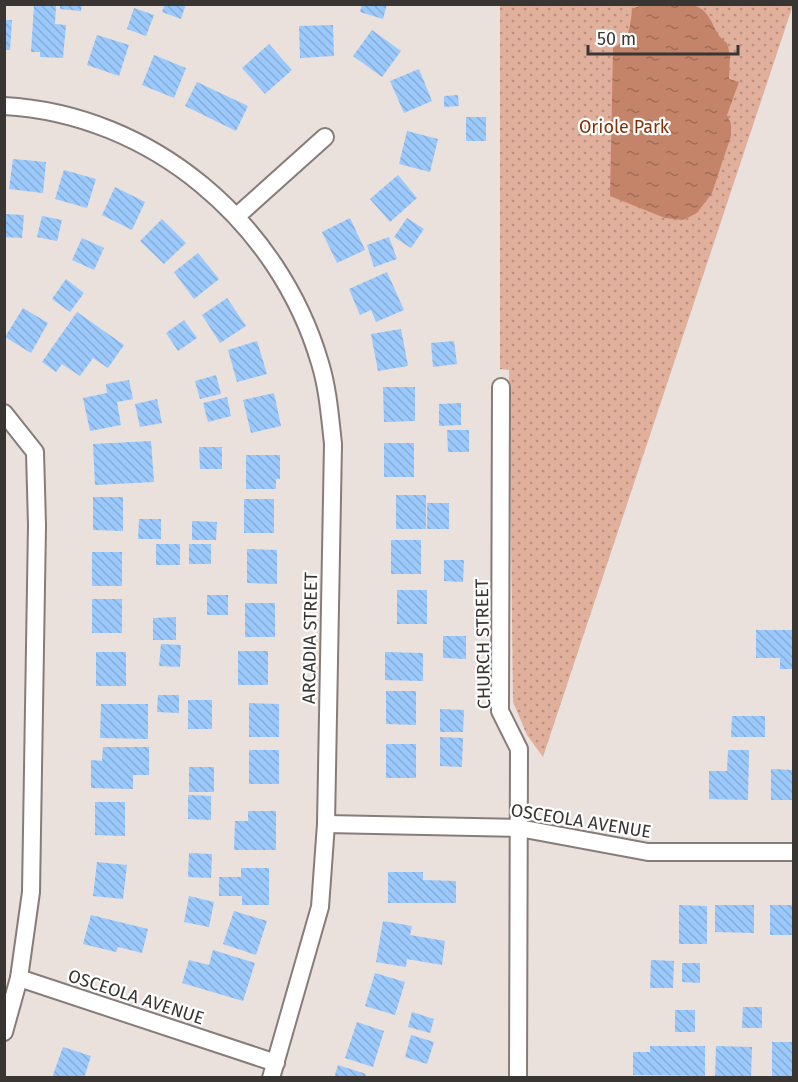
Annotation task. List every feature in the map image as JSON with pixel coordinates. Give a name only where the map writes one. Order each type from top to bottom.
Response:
[{"type":"street","name":"ARCADIA STREET","points":[[4,106],[46,110],[103,126],[141,144],[187,172],[213,193],[237,216],[269,255],[306,323],[320,363],[328,399],[333,444],[326,824],[320,906],[273,1070]]},
{"type":"street","points":[[237,216],[325,137]]},
{"type":"street","name":"CHURCH STREET","points":[[501,387],[500,711],[519,749],[518,1077]]},
{"type":"street","points":[[4,413],[35,452],[37,525],[31,892],[19,978],[4,1032]]},
{"type":"street","name":"OSCEOLA AVENUE","points":[[326,824],[519,828],[648,852],[794,852]]},
{"type":"street","name":"OSCEOLA AVENUE","points":[[19,978],[273,1070]]},
{"type":"green space","name":"Oriole Park","points":[[500,5],[793,5],[543,757],[527,735],[513,702],[509,370],[500,369]]},
{"type":"water","points":[[691,4],[704,12],[727,43],[730,55],[729,79],[739,82],[727,115],[731,124],[731,136],[712,193],[697,213],[683,220],[665,218],[610,196],[613,48],[626,37],[630,27],[632,9],[642,5]]},
{"type":"building","points":[[60,4],[82,4],[81,11],[60,9]]},
{"type":"building","points":[[165,4],[186,4],[181,19],[162,12]]},
{"type":"building","points":[[362,4],[387,4],[383,19],[360,12]]},
{"type":"building","points":[[34,5],[56,5],[55,24],[66,25],[63,58],[40,57],[40,52],[31,52]]},
{"type":"building","points":[[134,8],[154,15],[146,36],[127,29]]},
{"type":"building","points":[[4,20],[12,20],[10,50],[4,50]]},
{"type":"building","points":[[333,25],[334,56],[300,58],[299,26]]},
{"type":"building","points":[[372,30],[401,51],[382,77],[353,56]]},
{"type":"building","points":[[97,35],[129,45],[119,76],[87,65]]},
{"type":"building","points":[[269,44],[292,70],[265,94],[242,68]]},
{"type":"building","points":[[154,55],[186,68],[174,98],[142,85]]},
{"type":"building","points":[[419,69],[432,101],[404,113],[390,81]]},
{"type":"building","points":[[197,82],[248,106],[236,131],[185,106]]},
{"type":"building","points":[[458,95],[459,106],[444,107],[444,96]]},
{"type":"building","points":[[466,117],[486,117],[486,141],[466,141]]},
{"type":"building","points":[[407,131],[438,139],[430,172],[399,164]]},
{"type":"building","points":[[13,159],[46,162],[43,193],[9,189]]},
{"type":"building","points":[[64,170],[96,179],[87,208],[55,199]]},
{"type":"building","points":[[398,175],[417,198],[390,222],[370,199]]},
{"type":"building","points":[[115,187],[145,202],[132,230],[102,215]]},
{"type":"building","points":[[4,214],[24,215],[22,238],[4,237]]},
{"type":"building","points":[[42,216],[62,220],[57,241],[37,237]]},
{"type":"building","points":[[350,218],[365,250],[337,263],[322,232]]},
{"type":"building","points":[[407,218],[424,229],[411,248],[394,237]]},
{"type":"building","points":[[162,219],[186,243],[164,264],[140,241]]},
{"type":"building","points":[[389,237],[397,259],[374,267],[367,245]]},
{"type":"building","points":[[82,238],[104,248],[94,270],[72,260]]},
{"type":"building","points":[[198,253],[219,279],[194,299],[174,272]]},
{"type":"building","points":[[387,272],[404,310],[376,322],[371,310],[360,315],[349,289]]},
{"type":"building","points":[[66,279],[84,293],[70,312],[52,299]]},
{"type":"building","points":[[227,298],[246,326],[220,343],[202,315]]},
{"type":"building","points":[[23,308],[48,323],[31,353],[5,337]]},
{"type":"building","points":[[77,312],[124,345],[108,368],[93,358],[80,376],[62,364],[56,372],[42,362]]},
{"type":"building","points":[[184,320],[197,338],[178,351],[166,333]]},
{"type":"building","points":[[401,329],[408,366],[378,371],[371,334]]},
{"type":"building","points":[[257,341],[267,374],[237,382],[228,350]]},
{"type":"building","points":[[454,341],[457,364],[433,367],[431,343]]},
{"type":"building","points":[[216,375],[221,394],[200,399],[195,381]]},
{"type":"building","points":[[129,380],[133,399],[117,402],[121,425],[90,431],[83,398],[107,393],[106,384]]},
{"type":"building","points":[[383,387],[415,387],[415,421],[384,422]]},
{"type":"building","points":[[274,393],[281,426],[251,433],[243,400]]},
{"type":"building","points":[[227,397],[231,416],[208,422],[203,403]]},
{"type":"building","points":[[157,399],[162,423],[140,427],[135,404]]},
{"type":"building","points":[[461,403],[461,425],[439,426],[439,404]]},
{"type":"building","points":[[447,430],[469,430],[469,452],[448,452]]},
{"type":"building","points":[[151,441],[154,482],[95,485],[93,444]]},
{"type":"building","points":[[384,443],[414,443],[414,477],[384,477]]},
{"type":"building","points":[[199,447],[222,447],[222,469],[200,469]]},
{"type":"building","points":[[246,455],[280,455],[280,479],[276,479],[276,489],[246,489]]},
{"type":"building","points":[[396,495],[426,495],[426,529],[396,529]]},
{"type":"building","points":[[93,497],[123,497],[123,531],[93,530]]},
{"type":"building","points":[[244,499],[274,499],[274,533],[244,533]]},
{"type":"building","points":[[427,503],[449,503],[449,529],[427,529]]},
{"type":"building","points":[[139,519],[161,519],[161,539],[138,539]]},
{"type":"building","points":[[192,521],[217,522],[216,540],[192,540]]},
{"type":"building","points":[[391,540],[421,540],[421,574],[391,574]]},
{"type":"building","points":[[156,544],[180,544],[180,565],[156,565]]},
{"type":"building","points":[[189,544],[211,544],[211,564],[189,564]]},
{"type":"building","points":[[247,549],[277,550],[277,584],[247,583]]},
{"type":"building","points":[[92,552],[122,552],[122,586],[92,586]]},
{"type":"building","points":[[444,560],[464,560],[463,582],[444,581]]},
{"type":"building","points":[[397,590],[427,590],[427,624],[397,624]]},
{"type":"building","points":[[207,595],[228,595],[228,615],[207,615]]},
{"type":"building","points":[[92,599],[122,599],[122,633],[92,633]]},
{"type":"building","points":[[245,603],[275,603],[275,637],[245,637]]},
{"type":"building","points":[[176,617],[176,640],[153,640],[153,618]]},
{"type":"building","points":[[756,630],[794,630],[794,669],[780,669],[780,658],[756,658]]},
{"type":"building","points":[[443,636],[466,636],[466,659],[443,658]]},
{"type":"building","points":[[161,644],[181,645],[180,667],[159,666]]},
{"type":"building","points":[[238,651],[268,651],[268,685],[238,685]]},
{"type":"building","points":[[96,652],[126,652],[126,686],[96,686]]},
{"type":"building","points":[[385,652],[423,653],[423,681],[385,680]]},
{"type":"building","points":[[386,691],[416,691],[416,725],[386,724]]},
{"type":"building","points":[[158,695],[179,695],[179,713],[157,712]]},
{"type":"building","points":[[188,700],[212,700],[212,729],[188,729]]},
{"type":"building","points":[[249,703],[279,704],[279,737],[249,737]]},
{"type":"building","points":[[101,704],[148,704],[148,739],[100,738]]},
{"type":"building","points":[[440,709],[464,710],[463,732],[440,732]]},
{"type":"building","points":[[732,716],[765,716],[765,737],[731,737]]},
{"type":"building","points":[[440,737],[463,738],[462,767],[440,766]]},
{"type":"building","points":[[386,744],[416,744],[416,778],[386,778]]},
{"type":"building","points":[[103,747],[149,747],[149,775],[133,775],[133,789],[91,788],[91,760],[102,761]]},
{"type":"building","points":[[249,750],[279,750],[279,784],[249,784]]},
{"type":"building","points":[[728,750],[749,750],[748,800],[709,799],[709,771],[727,771]]},
{"type":"building","points":[[189,767],[214,767],[214,792],[189,792]]},
{"type":"building","points":[[771,769],[794,770],[794,800],[771,800]]},
{"type":"building","points":[[188,795],[211,796],[211,820],[188,819]]},
{"type":"building","points":[[95,802],[125,802],[125,836],[95,835]]},
{"type":"building","points":[[248,811],[276,811],[276,850],[234,850],[235,821],[248,821]]},
{"type":"building","points":[[189,853],[212,854],[211,878],[188,877]]},
{"type":"building","points":[[97,862],[127,865],[123,899],[93,896]]},
{"type":"building","points":[[241,868],[269,868],[269,905],[242,905],[242,896],[219,896],[219,877],[241,877]]},
{"type":"building","points":[[388,872],[423,872],[423,880],[456,881],[456,903],[388,903]]},
{"type":"building","points":[[189,896],[214,902],[209,927],[184,922]]},
{"type":"building","points":[[679,905],[707,906],[707,944],[679,944]]},
{"type":"building","points":[[715,905],[754,905],[754,933],[715,932]]},
{"type":"building","points":[[770,905],[794,905],[794,935],[770,935]]},
{"type":"building","points":[[234,911],[267,921],[256,955],[223,944]]},
{"type":"building","points":[[91,915],[148,929],[142,953],[118,947],[116,952],[83,944]]},
{"type":"building","points":[[383,921],[412,926],[410,935],[445,941],[442,965],[407,959],[406,967],[376,962]]},
{"type":"building","points":[[213,950],[255,963],[243,1001],[182,983],[189,960],[209,965]]},
{"type":"building","points":[[651,960],[674,961],[673,988],[650,988]]},
{"type":"building","points":[[682,963],[700,963],[700,983],[682,982]]},
{"type":"building","points":[[375,973],[405,982],[395,1015],[365,1006]]},
{"type":"building","points":[[743,1007],[762,1007],[762,1028],[742,1028]]},
{"type":"building","points":[[675,1010],[695,1010],[695,1032],[675,1032]]},
{"type":"building","points":[[412,1012],[434,1019],[430,1033],[408,1027]]},
{"type":"building","points":[[357,1022],[384,1031],[373,1067],[345,1058]]},
{"type":"building","points":[[411,1035],[434,1042],[427,1064],[405,1057]]},
{"type":"building","points":[[772,1042],[794,1042],[794,1078],[772,1078]]},
{"type":"building","points":[[650,1046],[705,1046],[705,1076],[633,1075],[633,1052],[650,1052]]},
{"type":"building","points":[[716,1046],[752,1047],[751,1078],[715,1078]]},
{"type":"building","points":[[63,1047],[91,1056],[84,1078],[52,1078]]},
{"type":"building","points":[[338,1065],[366,1074],[365,1078],[334,1078]]}]
